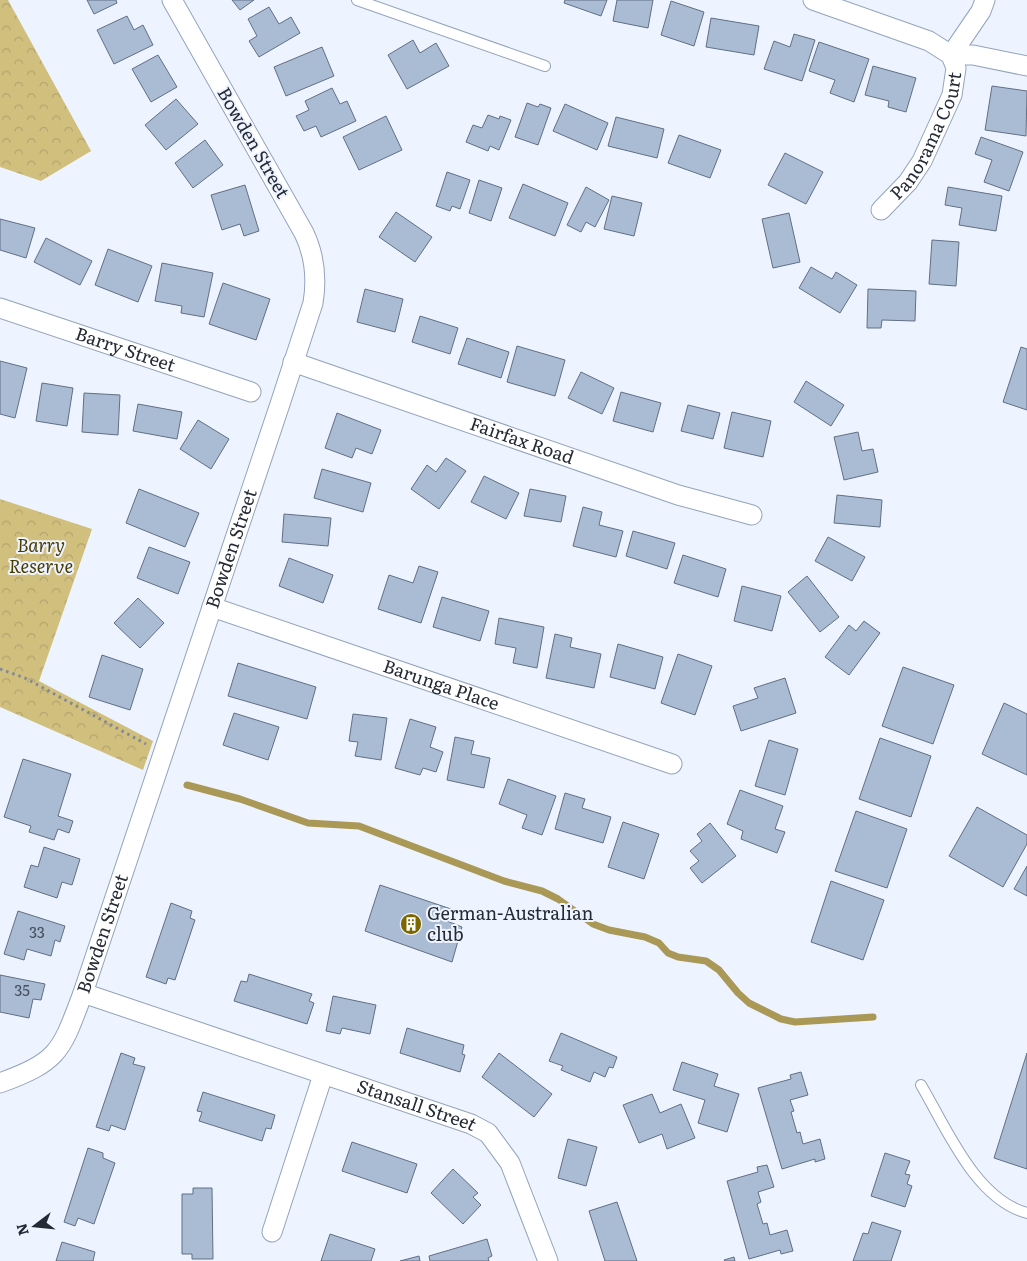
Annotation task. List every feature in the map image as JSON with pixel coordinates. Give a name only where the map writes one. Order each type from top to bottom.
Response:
[{"type":"street","name":"Bowden Street","points":[[0,1083],[28,1072],[51,1058],[68,1034],[84,993],[313,303],[315,288],[313,258],[308,242],[172,0]]},
{"type":"street","points":[[813,0],[930,42],[951,55],[973,55],[1027,66]]},
{"type":"street","points":[[951,55],[981,11],[985,0]]},
{"type":"street","name":"Panorama Court","points":[[881,210],[908,182],[922,161],[952,95],[956,68],[951,55]]},
{"type":"street","name":"Barry Street","points":[[0,308],[251,392]]},
{"type":"street","name":"Fairfax Road","points":[[293,362],[678,495],[752,515]]},
{"type":"street","name":"Barunga Place","points":[[212,607],[672,764]]},
{"type":"street","name":"Stansall Street","points":[[84,993],[471,1124],[488,1133],[510,1163],[548,1261]]},
{"type":"street","points":[[272,1232],[323,1075]]},
{"type":"lane","points":[[357,0],[545,66]]},
{"type":"lane","points":[[921,1085],[979,1182],[1007,1204],[1027,1213]]},
{"type":"path","points":[[0,669],[25,678],[147,745]]},
{"type":"green space","points":[[0,0],[8,0],[91,151],[41,181],[0,167]]},
{"type":"green space","name":"Barry Reserve","points":[[0,499],[92,529],[39,681],[153,741],[143,770],[0,707]]},
{"type":"building","points":[[87,0],[116,0],[117,3],[94,14]]},
{"type":"building","points":[[232,0],[254,0],[240,10]]},
{"type":"building","points":[[565,0],[607,0],[601,16],[564,3]]},
{"type":"building","points":[[617,0],[653,0],[648,28],[613,21]]},
{"type":"building","points":[[671,1],[704,12],[694,46],[661,35]]},
{"type":"building","points":[[269,7],[279,24],[291,17],[300,33],[259,57],[249,41],[257,36],[248,19]]},
{"type":"building","points":[[127,16],[134,30],[143,25],[153,45],[114,64],[97,30]]},
{"type":"building","points":[[711,18],[759,26],[754,55],[706,47]]},
{"type":"building","points":[[794,34],[815,40],[802,81],[764,69],[774,41],[790,47]]},
{"type":"building","points":[[413,40],[420,53],[436,43],[449,66],[407,89],[388,55]]},
{"type":"building","points":[[819,42],[869,59],[854,102],[830,93],[835,80],[809,71]]},
{"type":"building","points":[[322,47],[334,76],[286,96],[274,67]]},
{"type":"building","points":[[158,55],[177,87],[151,102],[132,69]]},
{"type":"building","points":[[873,66],[916,78],[906,112],[888,107],[889,101],[865,95]]},
{"type":"building","points":[[992,86],[1027,91],[1026,136],[985,130]]},
{"type":"building","points":[[332,88],[340,104],[347,101],[356,121],[321,137],[316,126],[304,131],[296,116],[309,110],[305,101]]},
{"type":"building","points":[[176,99],[198,124],[166,150],[145,125]]},
{"type":"building","points":[[527,103],[538,107],[540,104],[551,108],[538,145],[515,137]]},
{"type":"building","points":[[565,104],[608,123],[597,150],[553,131]]},
{"type":"building","points":[[488,115],[499,119],[500,116],[511,120],[499,150],[490,146],[488,151],[466,142],[473,125],[482,128]]},
{"type":"building","points":[[386,116],[402,150],[359,170],[343,137]]},
{"type":"building","points":[[616,117],[664,129],[657,158],[608,146]]},
{"type":"building","points":[[679,135],[721,150],[710,178],[668,163]]},
{"type":"building","points":[[981,137],[1023,152],[1009,191],[984,182],[992,160],[975,154]]},
{"type":"building","points":[[205,140],[223,165],[193,188],[175,163]]},
{"type":"building","points":[[785,153],[823,172],[806,204],[768,185]]},
{"type":"building","points":[[447,172],[470,180],[460,209],[452,206],[450,211],[436,206]]},
{"type":"building","points":[[479,180],[502,188],[491,221],[469,213]]},
{"type":"building","points":[[523,184],[568,203],[555,236],[509,218]]},
{"type":"building","points":[[245,185],[259,231],[244,236],[240,224],[222,230],[211,195]]},
{"type":"building","points":[[586,187],[609,200],[595,227],[586,222],[581,232],[567,225]]},
{"type":"building","points":[[948,187],[1002,196],[996,231],[959,225],[962,208],[945,205]]},
{"type":"building","points":[[612,196],[642,203],[634,236],[604,229]]},
{"type":"building","points":[[396,212],[432,237],[415,262],[379,237]]},
{"type":"building","points":[[789,213],[800,262],[773,268],[762,219]]},
{"type":"building","points":[[0,219],[35,228],[26,258],[0,250]]},
{"type":"building","points":[[46,238],[92,261],[80,285],[34,262]]},
{"type":"building","points":[[932,240],[959,242],[956,286],[929,284]]},
{"type":"building","points":[[108,249],[152,266],[138,302],[95,285]]},
{"type":"building","points":[[162,263],[213,273],[204,317],[181,313],[182,306],[155,301]]},
{"type":"building","points":[[811,267],[832,279],[836,272],[857,285],[840,313],[799,288]]},
{"type":"building","points":[[223,283],[270,299],[256,340],[209,324]]},
{"type":"building","points":[[365,289],[403,299],[395,332],[357,322]]},
{"type":"building","points":[[868,289],[916,291],[915,321],[882,320],[881,328],[867,328]]},
{"type":"building","points":[[420,316],[458,328],[450,354],[412,342]]},
{"type":"building","points":[[467,338],[509,352],[501,378],[458,364]]},
{"type":"building","points":[[517,346],[565,360],[555,396],[507,382]]},
{"type":"building","points":[[1021,347],[1027,349],[1027,410],[1003,402]]},
{"type":"building","points":[[0,361],[27,368],[15,418],[0,414]]},
{"type":"building","points":[[581,372],[614,388],[602,414],[568,398]]},
{"type":"building","points":[[806,381],[844,405],[831,426],[794,402]]},
{"type":"building","points":[[42,383],[73,388],[67,426],[36,421]]},
{"type":"building","points":[[621,392],[661,403],[653,432],[613,421]]},
{"type":"building","points":[[84,393],[120,395],[118,435],[82,432]]},
{"type":"building","points":[[138,404],[182,412],[177,439],[133,431]]},
{"type":"building","points":[[688,405],[720,413],[713,439],[681,431]]},
{"type":"building","points":[[732,412],[771,421],[763,457],[724,448]]},
{"type":"building","points":[[337,413],[381,430],[372,454],[356,448],[352,458],[325,448]]},
{"type":"building","points":[[198,420],[229,439],[211,469],[180,449]]},
{"type":"building","points":[[858,432],[862,451],[873,449],[878,472],[844,480],[834,437]]},
{"type":"building","points":[[446,458],[466,471],[439,509],[411,489],[427,465],[436,472]]},
{"type":"building","points":[[322,469],[371,483],[363,512],[314,498]]},
{"type":"building","points":[[484,476],[519,493],[506,519],[471,502]]},
{"type":"building","points":[[139,489],[199,513],[185,547],[126,523]]},
{"type":"building","points":[[530,489],[566,496],[561,522],[524,516]]},
{"type":"building","points":[[837,495],[882,500],[880,527],[834,523]]},
{"type":"building","points":[[583,507],[602,512],[599,525],[623,531],[616,557],[573,546]]},
{"type":"building","points":[[284,514],[331,518],[328,546],[282,542]]},
{"type":"building","points":[[633,531],[675,543],[667,569],[626,556]]},
{"type":"building","points":[[828,537],[865,557],[852,581],[815,561]]},
{"type":"building","points":[[149,547],[190,562],[178,594],[137,578]]},
{"type":"building","points":[[683,555],[726,569],[718,597],[674,583]]},
{"type":"building","points":[[289,558],[333,575],[323,603],[279,586]]},
{"type":"building","points":[[419,566],[438,572],[421,623],[378,609],[389,575],[413,583]]},
{"type":"building","points":[[807,576],[839,617],[820,632],[788,592]]},
{"type":"building","points":[[742,586],[781,596],[772,631],[734,621]]},
{"type":"building","points":[[442,597],[489,611],[480,641],[433,627]]},
{"type":"building","points":[[138,598],[164,623],[140,648],[114,623]]},
{"type":"building","points":[[499,618],[544,627],[537,668],[513,663],[516,648],[495,644]]},
{"type":"building","points":[[864,621],[880,633],[849,675],[825,657],[849,625],[856,631]]},
{"type":"building","points":[[555,634],[572,638],[570,647],[601,654],[594,688],[546,678]]},
{"type":"building","points":[[618,644],[663,657],[655,689],[610,677]]},
{"type":"building","points":[[678,654],[712,666],[695,715],[661,703]]},
{"type":"building","points":[[102,655],[143,669],[130,710],[89,697]]},
{"type":"building","points":[[238,663],[316,687],[307,719],[228,696]]},
{"type":"building","points":[[903,667],[954,685],[933,744],[882,726]]},
{"type":"building","points":[[785,678],[796,713],[741,731],[733,706],[758,698],[754,688]]},
{"type":"building","points":[[1004,703],[1027,714],[1027,775],[982,754]]},
{"type":"building","points":[[234,713],[279,727],[268,760],[223,745]]},
{"type":"building","points":[[353,714],[387,718],[381,760],[355,756],[358,742],[349,741]]},
{"type":"building","points":[[410,719],[436,727],[430,747],[443,752],[436,772],[423,768],[420,775],[395,768]]},
{"type":"building","points":[[455,737],[474,741],[471,754],[490,758],[484,788],[447,780]]},
{"type":"building","points":[[880,738],[931,756],[911,817],[859,799]]},
{"type":"building","points":[[769,740],[798,749],[785,795],[755,786]]},
{"type":"building","points":[[23,759],[71,774],[58,816],[73,821],[69,833],[58,829],[54,840],[29,832],[31,826],[4,817]]},
{"type":"building","points":[[508,779],[556,796],[542,835],[522,828],[527,815],[499,804]]},
{"type":"building","points":[[740,790],[783,806],[775,829],[785,832],[777,853],[741,839],[743,831],[727,824]]},
{"type":"building","points":[[565,793],[585,799],[582,808],[611,817],[603,843],[555,829]]},
{"type":"building","points":[[977,807],[1027,835],[1027,844],[1003,887],[949,856]]},
{"type":"building","points":[[856,811],[907,829],[887,888],[835,871]]},
{"type":"building","points":[[623,822],[659,834],[644,879],[608,867]]},
{"type":"building","points":[[710,823],[736,856],[702,883],[690,868],[699,861],[690,851],[702,841],[697,834]]},
{"type":"building","points":[[44,847],[80,859],[72,885],[62,882],[57,898],[24,887],[31,865],[38,867]]},
{"type":"building","points":[[1027,866],[1027,896],[1014,889]]},
{"type":"building","points":[[831,881],[884,900],[863,960],[811,942]]},
{"type":"building","name":"German-Australian club","points":[[380,885],[451,909],[447,921],[462,927],[452,962],[365,931]]},
{"type":"building","points":[[171,903],[192,911],[190,918],[195,920],[175,980],[168,978],[166,984],[146,977]]},
{"type":"building","points":[[18,911],[65,926],[60,942],[55,940],[51,956],[27,949],[24,960],[4,954]]},
{"type":"building","points":[[249,974],[312,994],[309,1001],[314,1003],[307,1024],[234,1001],[241,981],[247,982]]},
{"type":"building","points":[[0,975],[45,984],[41,1000],[33,999],[29,1018],[0,1012]]},
{"type":"building","points":[[333,996],[376,1005],[370,1034],[342,1028],[340,1034],[326,1031]]},
{"type":"building","points":[[407,1028],[464,1045],[462,1054],[465,1055],[460,1072],[400,1053]]},
{"type":"building","points":[[561,1033],[617,1057],[613,1068],[609,1067],[605,1077],[594,1072],[590,1082],[561,1070],[563,1066],[549,1061]]},
{"type":"building","points":[[121,1053],[135,1058],[133,1064],[145,1067],[125,1130],[111,1125],[109,1131],[96,1127]]},
{"type":"building","points":[[499,1053],[552,1094],[534,1117],[482,1077]]},
{"type":"building","points":[[1027,1053],[1027,1169],[994,1158]]},
{"type":"building","points":[[682,1062],[718,1074],[714,1086],[739,1094],[727,1132],[698,1123],[705,1100],[673,1090]]},
{"type":"building","points":[[801,1072],[808,1095],[790,1100],[794,1111],[791,1112],[797,1133],[800,1132],[803,1144],[820,1139],[825,1159],[815,1162],[815,1159],[782,1169],[758,1088],[791,1079],[790,1075]]},
{"type":"building","points":[[203,1092],[275,1115],[271,1129],[266,1128],[262,1141],[199,1121],[202,1112],[197,1111]]},
{"type":"building","points":[[652,1094],[660,1113],[681,1104],[695,1138],[667,1149],[662,1134],[639,1143],[623,1105]]},
{"type":"building","points":[[568,1139],[597,1147],[586,1186],[558,1178]]},
{"type":"building","points":[[352,1142],[417,1164],[407,1193],[342,1171]]},
{"type":"building","points":[[88,1148],[103,1153],[103,1158],[115,1163],[94,1224],[78,1218],[75,1226],[64,1222]]},
{"type":"building","points":[[885,1153],[910,1161],[905,1174],[910,1175],[907,1184],[912,1186],[905,1207],[871,1196]]},
{"type":"building","points":[[767,1165],[774,1187],[758,1192],[761,1202],[757,1204],[763,1224],[767,1223],[770,1235],[787,1230],[793,1251],[781,1254],[780,1250],[749,1259],[727,1181],[758,1172],[757,1167]]},
{"type":"building","points":[[453,1169],[478,1193],[473,1197],[481,1205],[463,1224],[431,1193]]},
{"type":"building","points":[[193,1188],[212,1188],[213,1259],[192,1259],[192,1254],[182,1254],[182,1194],[193,1194]]},
{"type":"building","points":[[617,1202],[637,1261],[605,1261],[589,1211]]},
{"type":"building","points":[[872,1222],[901,1231],[891,1261],[853,1261],[863,1233],[868,1234]]},
{"type":"building","points":[[330,1234],[375,1249],[371,1261],[321,1261]]},
{"type":"building","points":[[487,1239],[492,1256],[488,1258],[489,1261],[430,1261],[429,1256]]},
{"type":"building","points":[[62,1242],[95,1252],[93,1261],[56,1261]]},
{"type":"building","points":[[419,1256],[420,1261],[400,1261]]},
{"type":"building","points":[[734,1257],[735,1261],[724,1260]]},
{"type":"waterway","points":[[187,785],[240,799],[308,823],[359,826],[504,881],[542,891],[558,899],[593,924],[609,930],[645,937],[659,943],[668,953],[678,957],[706,961],[719,970],[749,1003],[781,1019],[795,1022],[873,1017]]},
{"type":"place","name":"German-Australian club","points":[[411,924]]}]
